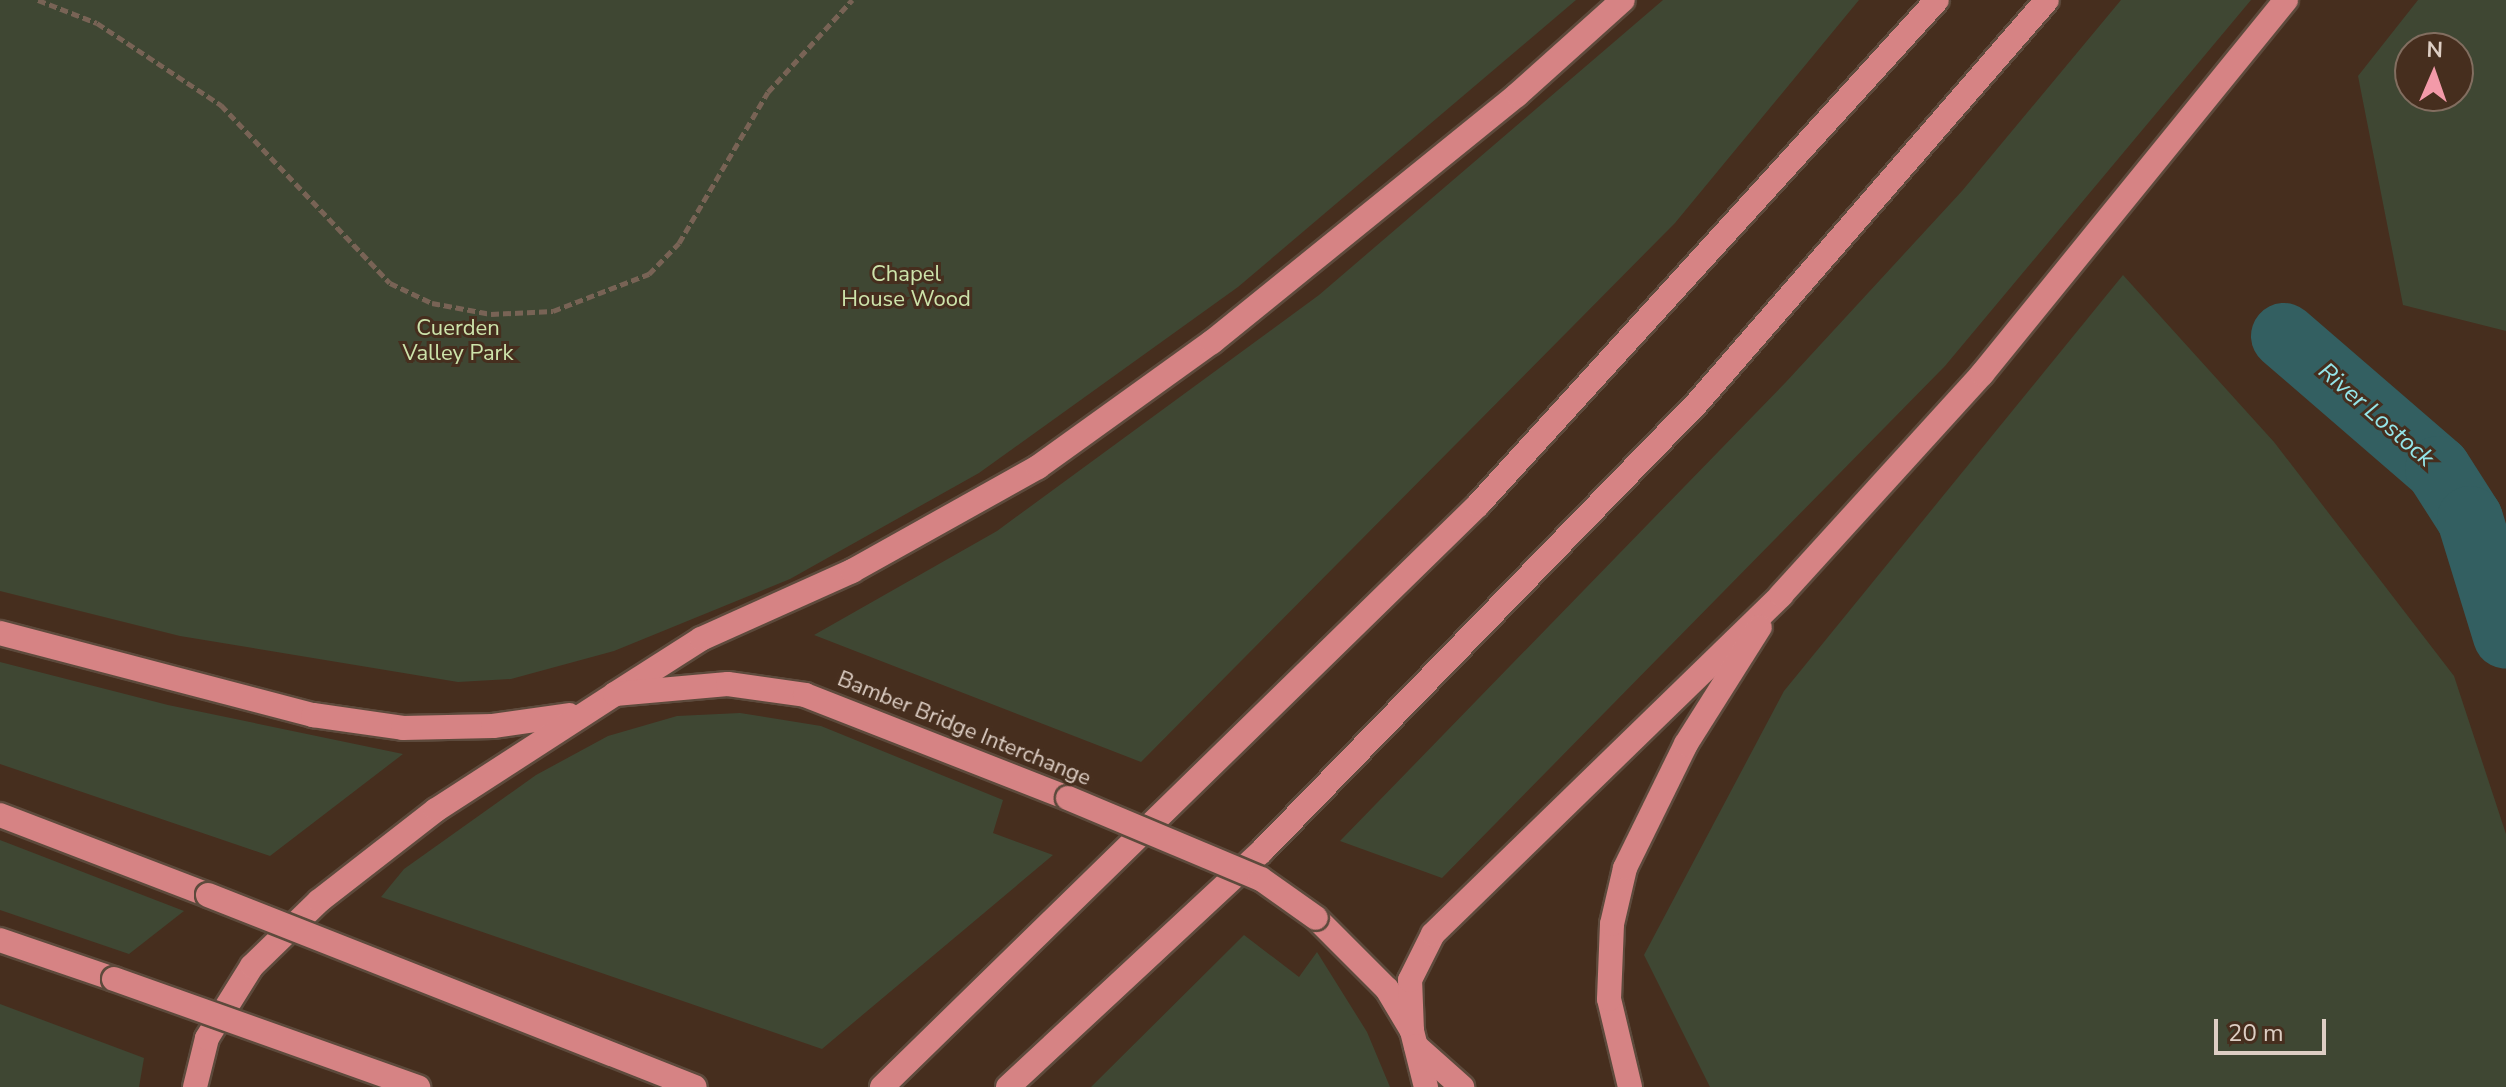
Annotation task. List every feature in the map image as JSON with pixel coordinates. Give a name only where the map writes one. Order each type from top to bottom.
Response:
[{"type":"highway","points":[[615,694],[701,639],[852,571],[1038,467],[1212,342],[1517,95],[1623,0]]},
{"type":"highway","points":[[882,1087],[1478,505],[1937,0]]},
{"type":"highway","points":[[1008,1087],[1262,851],[1687,413],[2047,0]]},
{"type":"highway","points":[[1462,1087],[1414,1038],[1410,980],[1433,934],[1781,595],[1982,374],[2286,0]]},
{"type":"highway","points":[[1630,1087],[1609,999],[1612,924],[1625,868],[1686,744],[1781,595]]},
{"type":"highway","points":[[0,633],[313,715],[388,726],[493,726],[577,714]]},
{"type":"highway","name":"Bamber Bridge Interchange","points":[[195,1087],[207,1038],[252,966],[319,901],[424,819],[577,714],[615,694],[728,684],[805,695],[1068,798],[1261,879],[1316,918],[1387,989],[1414,1038],[1426,1087]]},
{"type":"highway","points":[[0,815],[695,1087]]},
{"type":"highway","points":[[0,940],[418,1087]]},
{"type":"path","points":[[38,0],[97,23],[221,105],[390,283],[432,303],[491,314],[553,311],[649,274],[679,243],[768,92],[852,0]]},
{"type":"green space","name":"Cuerden Valley Park","points":[[0,0],[1576,0],[1238,287],[979,473],[790,579],[614,651],[511,679],[458,682],[180,636],[0,591]]},
{"type":"green space","points":[[1663,0],[1859,0],[1675,223],[1141,762],[814,635],[997,531],[1319,295]]},
{"type":"green space","points":[[2121,0],[2251,0],[1945,366],[1442,878],[1340,841],[1786,382],[1962,191]]},
{"type":"green space","points":[[2418,0],[2506,0],[2506,331],[2403,305],[2358,76]]},
{"type":"green space","points":[[2123,275],[2274,442],[2454,676],[2506,834],[2506,1087],[1710,1087],[1644,955],[1784,691]]},
{"type":"green space","points":[[0,662],[168,705],[403,754],[270,856],[0,764]]},
{"type":"green space","points":[[740,713],[821,726],[1003,800],[993,833],[1053,855],[822,1049],[381,897],[404,869],[536,775],[608,736],[677,716]]},
{"type":"green space","points":[[0,840],[184,911],[129,954],[0,910]]},
{"type":"green space","points":[[1244,935],[1299,977],[1317,952],[1367,1032],[1390,1087],[1091,1087]]},
{"type":"green space","points":[[0,1004],[144,1058],[139,1087],[0,1087]]},
{"type":"waterway","name":"River Lostock","points":[[2284,336],[2438,469],[2470,519],[2506,636]]},
{"type":"park label","name":"Chapel House Wood","points":[[906,286]]}]
